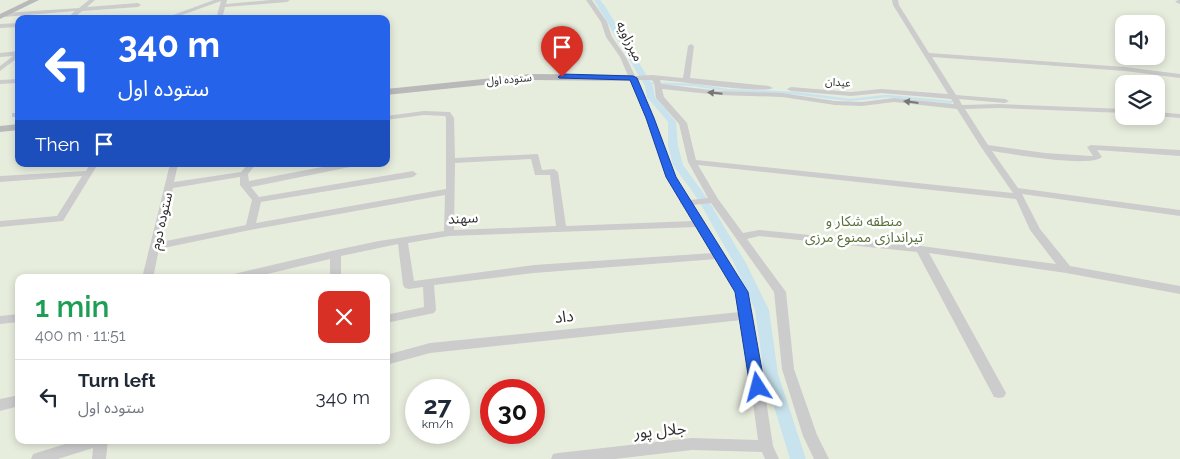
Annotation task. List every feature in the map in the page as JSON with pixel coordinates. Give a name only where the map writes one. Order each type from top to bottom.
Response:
[{"type":"street","points":[[1,14],[23,0]]},
{"type":"street","points":[[1,14],[35,0]]},
{"type":"street","points":[[74,15],[92,0]]},
{"type":"street","points":[[178,15],[222,2],[287,0]]},
{"type":"street","name":"میرزاویه","points":[[589,0],[604,22],[609,37],[635,78],[671,177],[690,202],[698,224],[742,292],[769,452]]},
{"type":"street","points":[[896,0],[896,5],[927,55],[985,147],[1018,194],[1035,230],[1066,269]]},
{"type":"street","points":[[220,15],[222,2]]},
{"type":"street","points":[[1,14],[138,5]]},
{"type":"street","points":[[0,26],[15,25]]},
{"type":"street","points":[[686,80],[691,46]]},
{"type":"street","points":[[0,54],[15,54]]},
{"type":"street","points":[[927,55],[1180,76]]},
{"type":"street","points":[[0,69],[15,57]]},
{"type":"street","name":"ستوده اول","points":[[390,92],[531,77],[635,78]]},
{"type":"street","points":[[635,78],[655,81],[660,98],[683,123],[692,162],[712,200],[780,292],[788,369],[810,436],[822,459]]},
{"type":"street","name":"عیدان","points":[[655,81],[686,80],[835,94],[881,91],[1001,100],[1021,106]]},
{"type":"street","points":[[0,82],[15,81]]},
{"type":"street","name":"عیدان","points":[[655,81],[719,93],[791,96],[835,103],[862,104],[894,100],[960,106],[1021,106],[1115,111]]},
{"type":"street","points":[[390,117],[420,113],[446,114],[450,118],[449,234]]},
{"type":"street","points":[[1165,115],[1180,116]]},
{"type":"street","points":[[0,129],[15,128]]},
{"type":"street","points":[[985,147],[1045,156],[1092,159],[1098,157],[1091,147],[1180,153]]},
{"type":"street","points":[[451,161],[535,156],[538,173],[554,172],[562,228]]},
{"type":"street","points":[[692,162],[1018,194],[1180,214]]},
{"type":"street","points":[[0,224],[60,219],[92,167]]},
{"type":"street","name":"ستوده دوم","points":[[149,274],[173,167]]},
{"type":"street","points":[[168,186],[244,174],[250,167]]},
{"type":"street","points":[[245,185],[335,167]]},
{"type":"street","points":[[0,179],[88,173]]},
{"type":"street","points":[[244,174],[245,185],[257,200]]},
{"type":"street","points":[[257,200],[412,174]]},
{"type":"street","points":[[154,247],[250,227],[450,191]]},
{"type":"street","points":[[250,227],[257,200]]},
{"type":"street","points":[[690,202],[712,200]]},
{"type":"street","name":"سهند","points":[[250,274],[336,253],[402,240],[449,234],[698,224]]},
{"type":"street","points":[[739,237],[759,233],[921,249],[1066,269],[1180,290]]},
{"type":"street","points":[[402,240],[409,285],[534,269],[718,256]]},
{"type":"street","points":[[921,249],[999,393]]},
{"type":"street","points":[[336,253],[336,274]]},
{"type":"street","points":[[390,318],[430,310],[428,282]]},
{"type":"street","name":"داد","points":[[390,359],[430,348],[747,315]]},
{"type":"street","points":[[0,320],[15,318]]},
{"type":"street","points":[[0,405],[15,401]]},
{"type":"street","points":[[38,459],[86,444]]},
{"type":"street","points":[[99,444],[99,459]]},
{"type":"street","name":"جلال پور","points":[[558,459],[692,444],[769,452]]},
{"type":"green space","name":"منطقه شکار و تیراندازی ممنوع مرزی","points":[[0,0],[1180,0],[1180,459],[0,459]]},
{"type":"waterway","points":[[597,0],[649,86],[651,97],[672,122],[673,146],[678,165],[702,198],[740,263],[762,310],[771,374],[798,459]]},
{"type":"waterway","points":[[647,83],[694,85],[727,90],[794,93],[850,100],[887,96],[951,102]]},
{"type":"route","points":[[562,77],[633,78],[650,118],[671,177],[685,203],[742,292],[758,387]]}]
